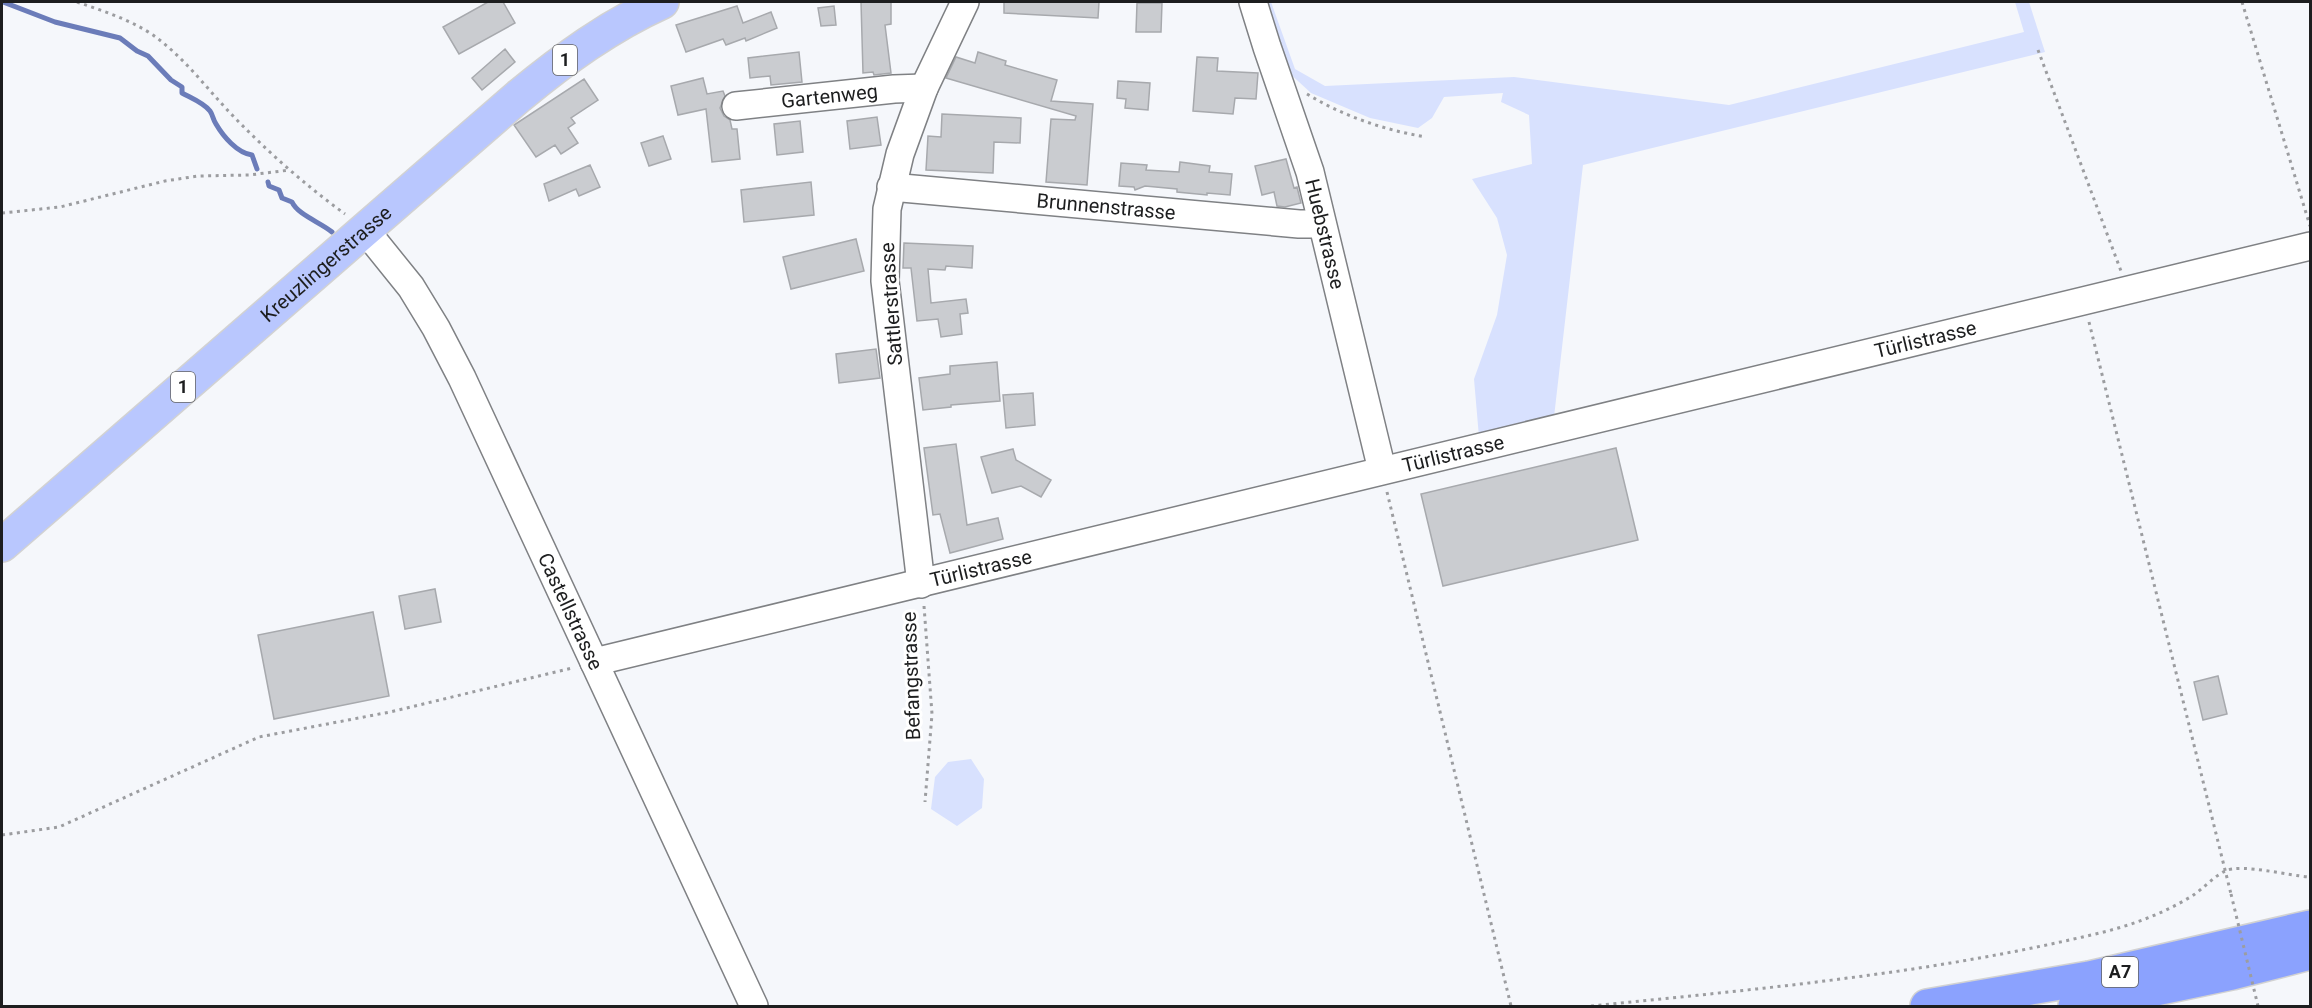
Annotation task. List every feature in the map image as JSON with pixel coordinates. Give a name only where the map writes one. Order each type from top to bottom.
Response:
[{"type":"highway","name":"A7","points":[[1927,1006],[2089,978],[2310,927]]},
{"type":"highway","name":"A7","points":[[2076,1006],[2211,978],[2310,953]]},
{"type":"main road","name":"Kreuzlingerstrasse","points":[[2,545],[554,68],[609,29],[662,2]]},
{"type":"street","name":"Sattlerstrasse","points":[[921,584],[885,281],[885,234],[891,187],[908,128],[924,88],[965,2]]},
{"type":"street","name":"Huebstrasse","points":[[1253,2],[1305,154],[1382,470]]},
{"type":"street","name":"Gartenweg","points":[[736,105],[894,88],[924,88]]},
{"type":"street","name":"Brunnenstrasse","points":[[891,187],[1299,224],[1322,224]]},
{"type":"street","name":"Castellstrasse","points":[[365,230],[411,287],[462,378],[754,1006]]},
{"type":"street","name":"Türlistrasse","points":[[594,662],[2310,246]]},
{"type":"path","points":[[77,2],[129,21],[171,50],[290,170],[330,203]]},
{"type":"path","points":[[2242,2],[2310,228]]},
{"type":"path","points":[[2038,50],[2128,290]]},
{"type":"path","points":[[1278,80],[1292,84],[1308,96],[1348,116],[1401,133],[1426,137]]},
{"type":"path","points":[[2,213],[60,207],[165,181],[198,176],[249,175],[290,170]]},
{"type":"path","points":[[2083,300],[2258,1006]]},
{"type":"path","points":[[1382,470],[1510,1006]]},
{"type":"path","name":"Befangstrasse","points":[[921,584],[932,714],[925,802]]},
{"type":"path","points":[[2,835],[58,827],[259,737],[390,712],[594,662]]},
{"type":"path","points":[[1591,1006],[1735,992],[1946,965],[2125,926],[2171,908],[2226,871],[2247,869],[2310,877]]},
{"type":"shaded area","points":[[1261,2],[1271,2],[1295,69],[1325,86],[1514,77],[1729,105],[2024,32],[2015,2],[2029,2],[2045,52],[1583,165],[1554,417],[1479,437],[1474,379],[1497,315],[1507,255],[1497,218],[1472,179],[1532,164],[1529,115],[1501,102],[1503,93],[1444,97],[1432,118],[1418,128],[1370,118],[1311,93],[1287,71]]},
{"type":"shaded area","points":[[971,759],[984,779],[982,808],[957,826],[931,809],[935,777],[948,762]]},
{"type":"building","points":[[488,2],[503,2],[515,23],[459,54],[443,27]]},
{"type":"building","points":[[861,2],[891,2],[891,24],[885,25],[891,73],[874,75],[873,72],[863,73]]},
{"type":"building","points":[[1004,2],[1099,2],[1098,18],[1004,13]]},
{"type":"building","points":[[1137,3],[1162,3],[1161,32],[1136,32]]},
{"type":"building","points":[[737,6],[743,23],[771,12],[777,28],[746,41],[745,38],[726,45],[723,39],[686,52],[676,25]]},
{"type":"building","points":[[834,6],[836,25],[821,26],[818,8]]},
{"type":"building","points":[[505,49],[515,62],[482,90],[472,78]]},
{"type":"building","points":[[799,52],[802,82],[771,85],[770,76],[750,78],[748,58]]},
{"type":"building","points":[[978,52],[1006,61],[1005,65],[1057,80],[1051,101],[1093,104],[1087,185],[1046,182],[1051,119],[1075,120],[1076,116],[946,78],[956,57],[975,63]]},
{"type":"building","points":[[1197,57],[1218,58],[1217,71],[1258,73],[1256,99],[1235,98],[1233,114],[1193,111]]},
{"type":"building","points":[[703,78],[707,94],[723,91],[725,96],[720,108],[724,116],[730,120],[732,129],[737,129],[740,159],[712,162],[706,109],[678,115],[671,86]]},
{"type":"building","points":[[584,79],[598,100],[571,118],[575,123],[568,128],[578,143],[561,154],[555,145],[536,157],[514,125]]},
{"type":"building","points":[[1118,81],[1150,83],[1148,110],[1125,108],[1126,99],[1117,98]]},
{"type":"building","points":[[942,114],[1021,118],[1020,143],[994,142],[993,173],[926,170],[928,136],[941,137]]},
{"type":"building","points":[[877,117],[881,145],[850,149],[847,121]]},
{"type":"building","points":[[800,121],[803,152],[777,155],[774,124]]},
{"type":"building","points":[[663,136],[671,159],[649,166],[641,143]]},
{"type":"building","points":[[1286,159],[1301,203],[1285,207],[1277,206],[1274,192],[1262,195],[1255,166]]},
{"type":"building","points":[[1180,162],[1210,166],[1209,172],[1232,174],[1230,195],[1177,192],[1177,189],[1145,186],[1135,190],[1134,187],[1119,186],[1121,163],[1147,165],[1146,170],[1179,172]]},
{"type":"building","points":[[590,165],[600,187],[579,196],[576,189],[549,201],[544,184]]},
{"type":"building","points":[[811,182],[814,215],[744,222],[741,190]]},
{"type":"building","points":[[856,239],[864,271],[791,289],[783,257]]},
{"type":"building","points":[[904,243],[973,246],[972,268],[946,266],[945,270],[928,269],[931,303],[966,299],[968,313],[960,314],[962,334],[941,337],[938,319],[917,321],[911,268],[903,268]]},
{"type":"building","points":[[876,349],[880,378],[839,383],[836,354]]},
{"type":"building","points":[[997,362],[1000,401],[923,410],[919,378],[950,374],[950,366]]},
{"type":"building","points":[[1033,393],[1035,425],[1006,428],[1003,395]]},
{"type":"building","points":[[956,444],[967,525],[998,518],[1003,539],[950,553],[940,514],[933,515],[924,448]]},
{"type":"building","points":[[1616,448],[1638,540],[1443,586],[1421,494]]},
{"type":"building","points":[[1013,449],[1016,460],[1051,480],[1041,497],[1021,486],[992,493],[981,457]]},
{"type":"building","points":[[435,589],[441,622],[405,629],[399,596]]},
{"type":"building","points":[[373,612],[389,696],[274,719],[258,635]]},
{"type":"building","points":[[2218,676],[2227,714],[2203,720],[2194,682]]},
{"type":"waterway","points":[[3,2],[55,22],[120,38],[148,56],[171,80],[182,87],[182,93],[207,108],[227,139],[241,151],[252,155],[257,169]]},
{"type":"waterway","points":[[268,182],[269,186],[279,190],[282,198],[292,202],[304,215],[332,232]]}]
